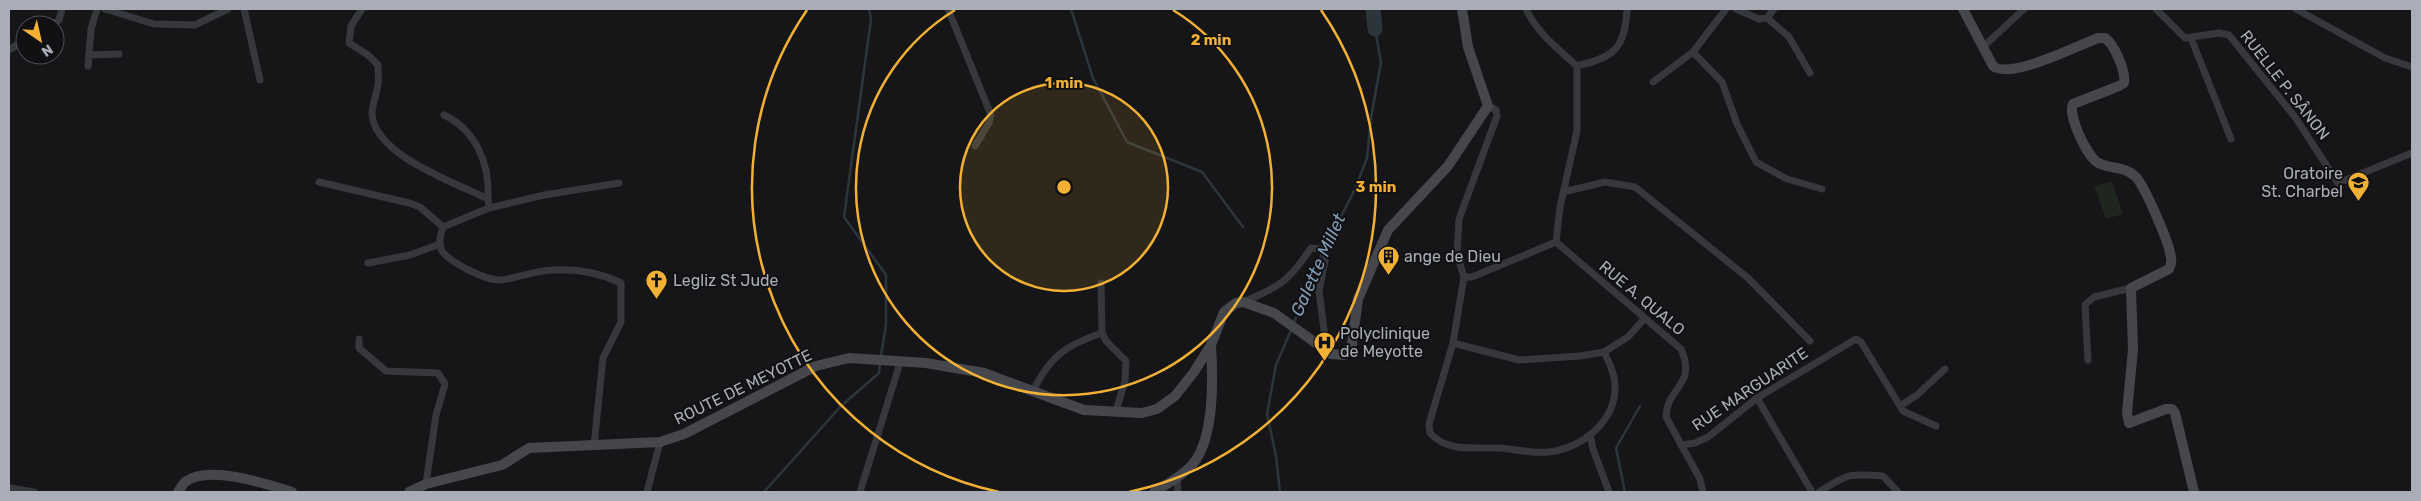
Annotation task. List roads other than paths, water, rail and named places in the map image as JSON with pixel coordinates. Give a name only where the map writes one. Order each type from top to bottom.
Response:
[{"type":"street","points":[[88,66],[91,28],[97,9]]},
{"type":"street","points":[[105,9],[154,24],[194,24],[228,9]]},
{"type":"street","points":[[244,9],[260,80]]},
{"type":"street","points":[[362,9],[351,26],[349,43],[368,55],[378,65],[378,85],[372,116],[377,132],[408,161],[488,199]]},
{"type":"street","points":[[948,9],[991,115],[989,123],[975,146]]},
{"type":"street","points":[[1462,9],[1468,47],[1488,106],[1496,110],[1496,116],[1459,219],[1457,254],[1464,277],[1453,343],[1429,424],[1430,433],[1434,438],[1454,447],[1512,449],[1535,453],[1567,448],[1590,435],[1607,415],[1614,393],[1613,370],[1604,352]]},
{"type":"street","points":[[1464,277],[1472,277],[1556,242],[1563,192],[1577,131],[1578,66],[1547,39],[1531,19],[1526,9]]},
{"type":"street","points":[[1578,66],[1589,64],[1615,50],[1622,43],[1627,9]]},
{"type":"street","points":[[1652,82],[1693,52],[1726,9]]},
{"type":"street","points":[[1736,9],[1759,19],[1767,18],[1774,9]]},
{"type":"street","points":[[1963,9],[1993,66],[2005,71],[2016,70],[2098,38],[2105,38],[2111,43],[2124,76],[2124,82],[2119,86],[2073,104],[2071,112],[2085,146],[2096,162],[2105,166],[2120,168],[2136,178],[2144,191],[2169,248],[2171,263],[2168,269],[2131,288],[2094,297],[2085,305],[2088,360]]},
{"type":"street","points":[[1982,47],[2024,9]]},
{"type":"street","points":[[2156,9],[2177,32],[2185,38],[2191,38],[2231,139]]},
{"type":"street","points":[[2296,9],[2385,58],[2412,67]]},
{"type":"street","points":[[1767,18],[1789,37],[1810,73]]},
{"type":"street","name":"RUELLE P. SÂNON","points":[[2191,38],[2219,33],[2229,36],[2295,117],[2338,183],[2412,153]]},
{"type":"street","points":[[1693,52],[1722,82],[1736,124],[1756,162],[1787,179],[1822,190]]},
{"type":"street","points":[[90,55],[119,54]]},
{"type":"street","points":[[1243,302],[1274,313],[1331,354],[1344,355],[1351,347],[1358,299],[1388,230],[1448,166],[1470,136],[1488,106]]},
{"type":"street","points":[[444,115],[459,122],[479,147],[489,182],[489,208]]},
{"type":"street","points":[[319,182],[409,203],[425,211],[443,227]]},
{"type":"street","points":[[1563,192],[1605,182],[1635,187],[1748,278],[1810,341]]},
{"type":"street","points":[[443,227],[489,208],[544,195],[619,183]]},
{"type":"street","points":[[443,227],[440,244],[446,256],[480,275],[499,280],[553,270],[582,271],[606,275],[621,283],[621,322],[603,358],[594,445]]},
{"type":"street","name":"RUE A. QUALO","points":[[1556,242],[1681,349],[1686,361],[1685,378],[1666,408],[1666,417],[1700,479],[1704,492]]},
{"type":"street","points":[[368,263],[410,256],[440,244]]},
{"type":"street","points":[[1154,492],[1178,477],[1193,464],[1205,440],[1211,411],[1211,345],[1224,312],[1236,303],[1243,302],[1277,287],[1292,276],[1311,248],[1323,251],[1326,255],[1319,291],[1326,346],[1331,354]]},
{"type":"street","points":[[1101,283],[1102,333],[1106,341],[1126,361],[1125,381],[1116,411]]},
{"type":"street","points":[[2131,288],[2133,349],[2127,406],[2128,423],[2166,409],[2172,409],[2175,413],[2194,492]]},
{"type":"street","points":[[1453,343],[1519,360],[1546,360],[1604,352],[1628,337],[1644,319]]},
{"type":"street","points":[[1033,391],[1042,374],[1068,346],[1102,333]]},
{"type":"street","points":[[359,338],[359,348],[386,371],[438,374],[445,384],[436,415],[426,484]]},
{"type":"street","name":"RUE MARGUARITE","points":[[1681,445],[1708,437],[1757,398],[1856,339],[1861,342],[1900,406],[1907,414],[1936,426]]},
{"type":"street","name":"ROUTE DE MEYOTTE","points":[[409,492],[426,484],[502,465],[529,448],[660,442],[684,434],[816,366],[849,358],[926,364],[984,373],[1084,410],[1142,412],[1158,409],[1175,396],[1194,372],[1211,345]]},
{"type":"street","points":[[860,492],[900,363]]},
{"type":"street","points":[[1900,406],[1917,395],[1945,369]]},
{"type":"street","points":[[1757,398],[1812,492]]},
{"type":"street","points":[[1590,435],[1593,449],[1609,492]]},
{"type":"street","points":[[647,492],[660,442]]},
{"type":"street","points":[[1819,492],[1846,475],[1853,474],[1883,476],[1898,492]]},
{"type":"street","points":[[178,492],[185,483],[199,476],[212,475],[256,481],[292,492]]},
{"type":"street","points":[[1178,477],[1178,492]]},
{"type":"street","points":[[9,488],[34,492]]},
{"type":"waterway","points":[[869,9],[871,19],[844,217],[886,275],[886,325],[881,356]]},
{"type":"waterway","points":[[1071,9],[1093,78],[1127,142],[1202,172],[1243,227]]},
{"type":"waterway","name":"Galette Millet","points":[[1373,9],[1375,29]]},
{"type":"waterway","name":"Galette Millet","points":[[1294,323],[1314,270],[1355,189],[1367,158],[1371,118],[1381,62],[1375,29]]},
{"type":"waterway","name":"Galette Millet","points":[[1280,492],[1276,456],[1267,414],[1276,365],[1292,328]]},
{"type":"waterway","points":[[764,492],[841,406],[879,373],[880,362]]},
{"type":"waterway","points":[[1625,492],[1616,448],[1640,406]]},
{"type":"place","name":"Oratoire St. Charbel","points":[[2359,201]]},
{"type":"place","name":"ange de Dieu","points":[[1388,275]]},
{"type":"place","name":"Legliz St Jude","points":[[657,299]]},
{"type":"place","name":"Polyclinique de Meyotte","points":[[1324,361]]}]
